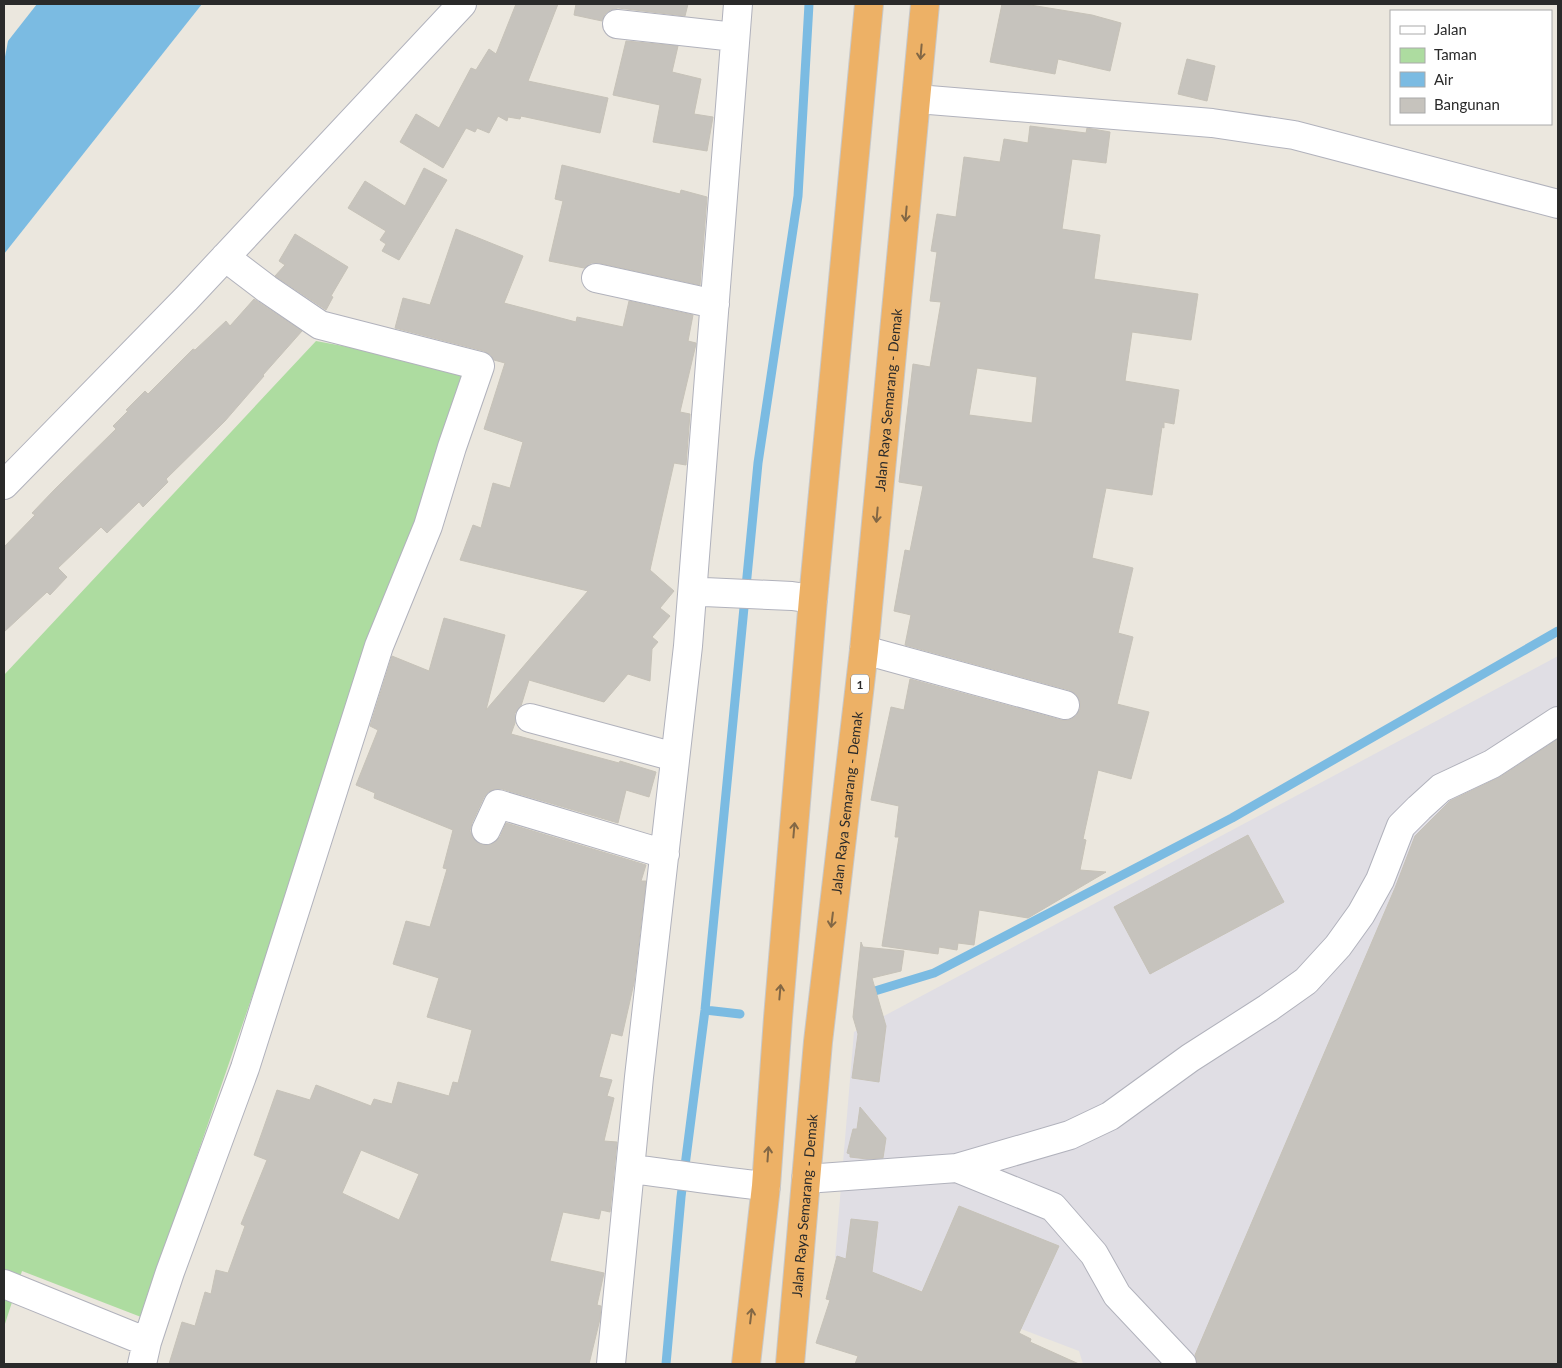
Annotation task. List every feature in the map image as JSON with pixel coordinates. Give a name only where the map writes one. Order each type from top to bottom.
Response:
[{"type":"highway","points":[[746,1364],[766,1186],[779,1008],[802,598],[869,4]]},
{"type":"highway","name":"Jalan Raya Semarang - Demak","points":[[790,1364],[818,1042],[864,650],[925,4]]},
{"type":"street","points":[[4,485],[226,257],[462,4]]},
{"type":"street","points":[[611,1364],[639,1077],[675,757],[698,592],[715,304],[738,4]]},
{"type":"street","points":[[617,24],[735,37]]},
{"type":"street","points":[[917,99],[1212,123],[1294,135],[1558,204]]},
{"type":"street","points":[[4,1284],[144,1353],[170,1272],[244,1068],[379,646],[428,526],[480,366],[320,325],[226,257]]},
{"type":"street","points":[[596,278],[715,304]]},
{"type":"street","points":[[698,592],[802,598]]},
{"type":"street","points":[[864,650],[1065,705]]},
{"type":"street","points":[[530,718],[675,757]]},
{"type":"street","points":[[806,1179],[958,1168],[1070,1135],[1110,1116],[1190,1058],[1268,1008],[1306,980],[1338,946],[1361,914],[1380,880],[1401,826],[1441,788],[1492,764],[1558,721]]},
{"type":"street","points":[[486,830],[498,804],[665,854]]},
{"type":"street","points":[[958,1168],[1053,1207],[1094,1254],[1117,1295],[1182,1364]]},
{"type":"street","points":[[630,1169],[766,1186]]},
{"type":"shaded area","points":[[1558,656],[1558,1364],[1083,1364],[1079,1351],[835,1258],[854,1032]]},
{"type":"green space","points":[[316,341],[467,369],[375,642],[141,1317],[22,1271],[4,1327],[4,675]]},
{"type":"water","points":[[37,4],[202,4],[4,254],[4,62],[8,41]]},
{"type":"building","points":[[516,4],[558,4],[528,81],[608,98],[600,133],[521,116],[520,119],[508,117],[507,121],[498,116],[489,133],[477,128],[475,132],[466,128],[443,168],[400,142],[416,114],[439,128],[471,68],[476,70],[489,49],[496,54]]},
{"type":"building","points":[[576,4],[688,4],[685,16],[618,8],[610,10],[605,14],[602,21],[574,15]]},
{"type":"building","points":[[1002,4],[1024,4],[1092,15],[1121,23],[1110,71],[1058,59],[1055,74],[990,62]]},
{"type":"building","points":[[626,41],[678,46],[672,72],[701,79],[694,114],[713,117],[707,151],[653,142],[660,105],[613,95]]},
{"type":"building","points":[[1187,59],[1215,66],[1207,101],[1178,94]]},
{"type":"building","points":[[1030,126],[1086,133],[1087,128],[1110,132],[1106,163],[1072,159],[1062,229],[1100,235],[1094,279],[1198,294],[1191,340],[1132,332],[1125,381],[1179,390],[1174,424],[1164,422],[1164,428],[1162,427],[1152,495],[1106,488],[1092,558],[1133,568],[1118,633],[1133,637],[1117,704],[1149,712],[1131,779],[1098,770],[1083,839],[1086,840],[1080,870],[1106,872],[1028,918],[979,910],[974,945],[958,943],[957,950],[939,947],[938,954],[882,946],[899,837],[895,837],[899,806],[871,800],[891,707],[904,710],[910,679],[1061,720],[1068,720],[1076,716],[1080,709],[1080,702],[1076,694],[1069,690],[905,645],[911,615],[894,611],[905,550],[910,551],[923,486],[899,482],[913,364],[930,367],[941,302],[930,301],[937,252],[931,251],[937,214],[956,217],[964,157],[1000,162],[1004,139],[1028,143]],"holes":[[[977,368],[1037,377],[1032,423],[969,415]]]},
{"type":"building","points":[[562,165],[680,194],[681,190],[707,197],[700,285],[599,263],[591,263],[584,268],[549,261],[563,201],[555,199]]},
{"type":"building","points":[[424,168],[447,180],[399,260],[382,251],[386,244],[380,240],[386,231],[348,208],[365,181],[405,206]]},
{"type":"building","points":[[456,229],[523,256],[504,303],[576,322],[577,317],[623,327],[629,301],[693,315],[688,341],[696,344],[680,412],[690,414],[686,465],[674,463],[650,570],[674,591],[660,608],[670,616],[652,637],[658,642],[652,649],[650,681],[628,674],[604,702],[529,680],[521,706],[515,713],[515,723],[511,734],[619,763],[620,761],[656,772],[649,797],[626,790],[618,823],[502,789],[495,789],[488,792],[484,797],[470,831],[474,839],[480,844],[488,845],[500,837],[506,823],[646,865],[641,881],[646,881],[634,983],[622,1036],[611,1033],[599,1077],[612,1080],[607,1096],[614,1098],[604,1141],[617,1142],[610,1212],[601,1210],[599,1219],[563,1212],[550,1261],[604,1273],[597,1305],[601,1306],[600,1319],[589,1364],[169,1364],[182,1322],[195,1326],[205,1292],[211,1294],[216,1270],[228,1273],[245,1226],[241,1224],[267,1160],[254,1155],[277,1090],[310,1100],[316,1085],[371,1106],[374,1099],[392,1104],[398,1082],[449,1096],[453,1082],[458,1083],[472,1030],[427,1017],[439,978],[393,964],[406,921],[430,927],[447,869],[443,868],[453,830],[374,798],[375,793],[356,785],[378,730],[370,726],[392,656],[429,671],[444,618],[505,635],[486,710],[588,591],[460,560],[473,525],[481,528],[493,483],[510,488],[523,442],[484,429],[505,363],[494,360],[491,355],[484,351],[395,328],[403,298],[430,305]],"holes":[[[361,1150],[419,1174],[399,1220],[342,1193]]]},
{"type":"building","points":[[295,234],[348,267],[331,296],[333,297],[326,310],[275,276],[285,265],[279,261]]},
{"type":"building","points":[[254,299],[302,331],[225,421],[166,479],[168,482],[143,507],[139,502],[107,533],[101,527],[58,568],[67,577],[50,595],[47,592],[4,632],[4,547],[35,515],[32,513],[116,429],[113,426],[145,391],[148,394],[193,349],[195,350],[226,321],[230,326]]},
{"type":"building","points":[[1558,739],[1558,1364],[1197,1364],[1195,1355],[1395,888],[1415,836],[1450,801],[1500,777]]},
{"type":"building","points":[[1248,835],[1284,902],[1150,974],[1114,907]]},
{"type":"building","points":[[861,942],[863,947],[904,951],[901,971],[872,978],[886,1026],[879,1082],[852,1078],[858,1034],[853,1017]]},
{"type":"building","points":[[860,1107],[886,1138],[883,1158],[850,1157],[850,1154],[847,1153],[853,1129],[857,1129]]},
{"type":"building","points":[[959,1206],[1059,1246],[1019,1333],[1031,1339],[1030,1342],[1079,1364],[855,1364],[858,1356],[816,1343],[830,1300],[826,1299],[837,1256],[846,1259],[851,1219],[878,1222],[872,1272],[922,1292]]},
{"type":"waterway","points":[[666,1364],[681,1197],[705,1010],[758,463],[798,196],[809,4]]},
{"type":"waterway","points":[[865,994],[934,973],[1232,818],[1558,631]]},
{"type":"waterway","points":[[705,1010],[740,1014]]}]
